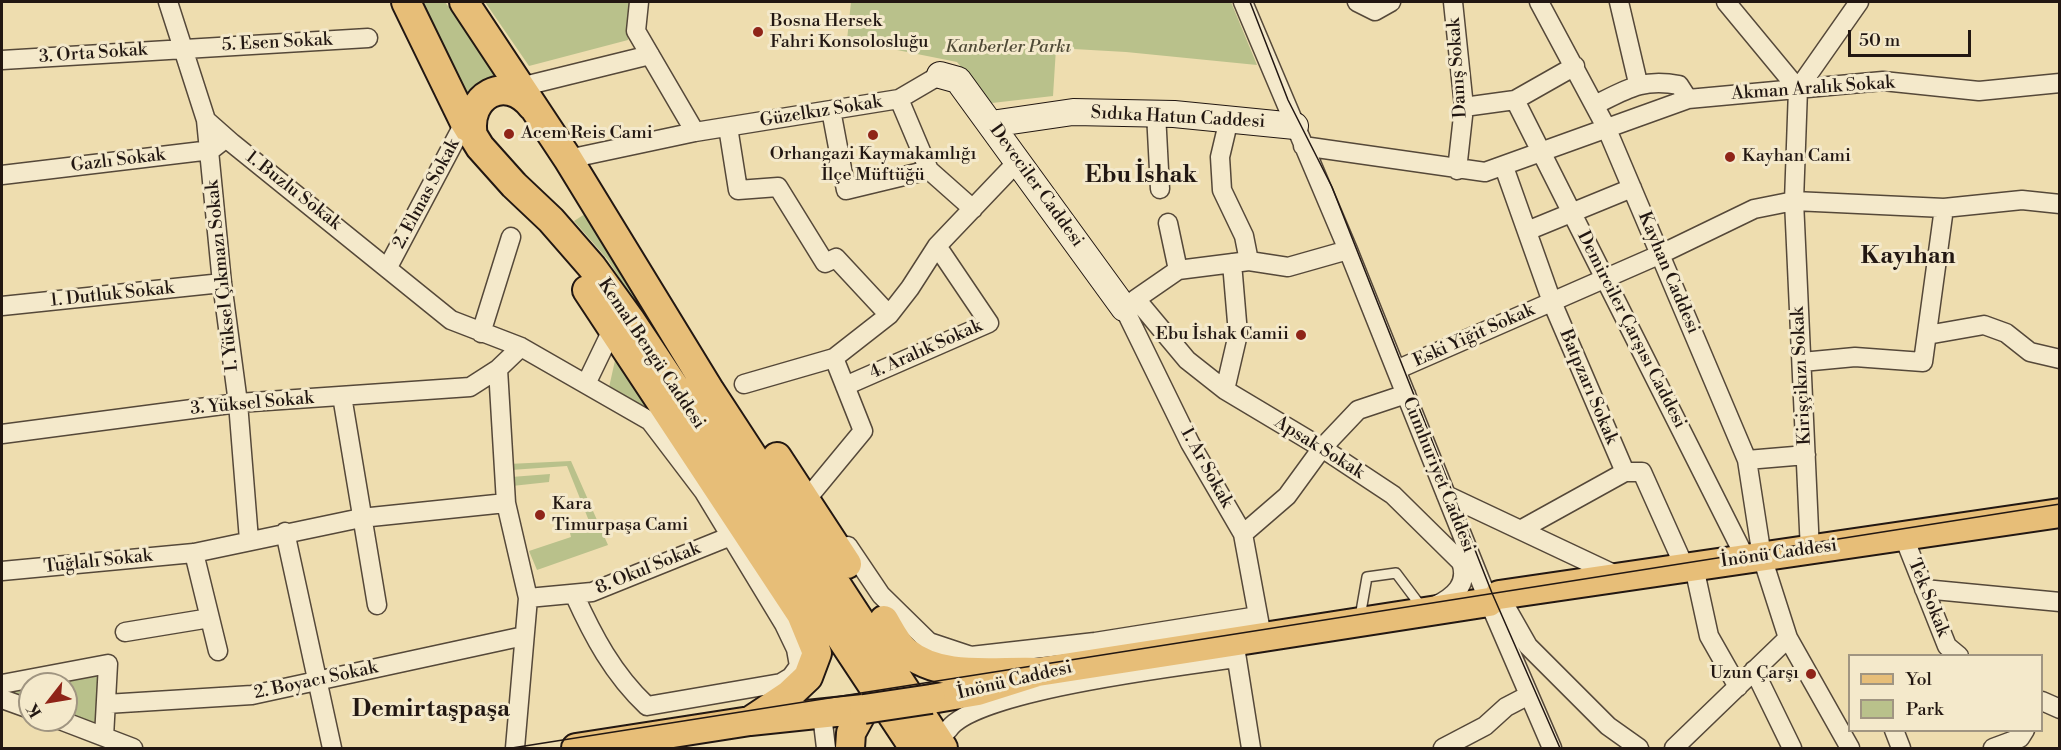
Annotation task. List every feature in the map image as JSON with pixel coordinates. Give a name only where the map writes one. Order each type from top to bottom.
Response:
[{"type":"main road","name":"Kemal Bengü Caddesi","points":[[406,2],[471,120],[543,212],[592,267],[631,321],[914,748]]},
{"type":"main road","name":"Kemal Bengü Caddesi","points":[[464,2],[520,95],[568,159],[654,303],[927,707],[946,739]]},
{"type":"main road","name":"Deveciler Caddesi","points":[[940,75],[958,80],[1130,304]]},
{"type":"main road","points":[[471,120],[495,91],[520,95]]},
{"type":"main road","name":"Sıdıka Hatun Caddesi","points":[[991,124],[1073,112],[1156,113],[1229,119],[1299,136]]},
{"type":"main road","points":[[543,212],[567,222],[581,214],[587,199],[583,184]]},
{"type":"main road","points":[[543,212],[612,330],[801,614],[817,653],[808,677],[789,694],[750,721]]},
{"type":"main road","points":[[654,303],[736,402],[809,496],[904,650],[919,660],[946,670],[1038,672]]},
{"type":"main road","name":"İnönü Caddesi","points":[[576,748],[750,721],[864,709],[927,707],[1038,672],[1235,650],[1260,626],[1359,621],[1690,567],[2060,513]]},
{"type":"main road","points":[[845,746],[864,709]]},
{"type":"street","points":[[168,2],[185,48],[206,120]]},
{"type":"street","points":[[639,2],[636,31],[695,132]]},
{"type":"street","name":"Cumhuriyet Caddesi","points":[[1243,2],[1348,250],[1446,495],[1494,599],[1529,695],[1552,748]]},
{"type":"street","points":[[1357,2],[1375,11],[1391,2]]},
{"type":"street","name":"Danış Sokak","points":[[1453,2],[1464,107],[1457,170]]},
{"type":"street","name":"Kayhan Caddesi","points":[[1539,2],[1606,127],[1747,460],[1754,558]]},
{"type":"street","points":[[1619,2],[1638,83]]},
{"type":"street","points":[[1726,2],[1798,89],[1859,2]]},
{"type":"street","name":"5. Esen Sokak","points":[[185,48],[368,38]]},
{"type":"street","name":"3. Orta Sokak","points":[[2,60],[185,48]]},
{"type":"street","points":[[520,95],[650,55]]},
{"type":"street","points":[[1464,107],[1515,100],[1575,66]]},
{"type":"street","name":"Güzelkız Sokak","points":[[568,159],[695,132],[899,99],[940,75]]},
{"type":"street","points":[[1595,105],[1638,83],[1660,81],[1679,85],[1688,99]]},
{"type":"street","name":"Akman Aralık Sokak","points":[[1299,136],[1457,170],[1485,172],[1688,99],[1883,81],[1979,91],[2060,82]]},
{"type":"street","name":"Kirişçikızı Sokak","points":[[1798,89],[1794,201],[1810,550]]},
{"type":"street","points":[[899,99],[929,170],[973,209]]},
{"type":"street","name":"Demirciler Çarşısı Caddesi","points":[[1515,100],[1605,278],[1754,558]]},
{"type":"street","points":[[831,110],[846,190],[929,170]]},
{"type":"street","points":[[1156,113],[1160,189]]},
{"type":"street","points":[[1225,390],[1238,334],[1244,236],[1222,190],[1220,158],[1229,119]]},
{"type":"street","name":"1. Buzlu Sokak","points":[[206,120],[451,320],[520,347],[650,421],[704,492],[784,624],[796,649],[800,668],[781,683],[647,706],[624,683],[613,667],[574,594]]},
{"type":"street","name":"1. Yüksel Çıkmazı Sokak","points":[[206,120],[211,150],[222,283],[238,403],[249,540]]},
{"type":"street","name":"2. Elmas Sokak","points":[[388,267],[471,120]]},
{"type":"street","points":[[728,127],[738,190],[778,187],[825,263],[836,258],[889,315]]},
{"type":"street","name":"Gazlı Sokak","points":[[2,175],[211,150],[220,143],[232,142]]},
{"type":"street","points":[[744,384],[834,358],[889,315],[910,288],[937,246],[1018,160]]},
{"type":"street","name":"Batpzarı Sokak","points":[[1504,167],[1552,302],[1625,472]]},
{"type":"street","points":[[1527,231],[1632,188]]},
{"type":"street","name":"Eski Yiğit Sokak","points":[[1396,370],[1660,254],[1754,209],[1794,201],[1944,208],[2022,200],[2060,204]]},
{"type":"street","points":[[1802,362],[1855,357],[1923,362],[1944,208]]},
{"type":"street","points":[[1168,223],[1178,270]]},
{"type":"street","points":[[481,333],[511,237]]},
{"type":"street","name":"4. Aralık Sokak","points":[[845,386],[989,323],[937,246]]},
{"type":"street","points":[[1130,304],[1178,270],[1241,262],[1288,267],[1348,250]]},
{"type":"street","name":"1. Dutluk Sokak","points":[[2,306],[222,283]]},
{"type":"street","name":"Apsak Sokak","points":[[1130,304],[1187,360],[1225,390],[1322,448],[1393,495],[1461,562],[1465,574],[1461,587],[1447,600],[1425,610]]},
{"type":"street","name":"1. Ar Sokak","points":[[1130,304],[1190,443],[1244,534],[1260,626]]},
{"type":"street","points":[[1927,335],[1984,325],[2006,333],[2030,352],[2060,359]]},
{"type":"street","points":[[586,384],[612,330]]},
{"type":"street","name":"3. Yüksel Sokak","points":[[2,434],[238,403],[470,387],[498,369],[520,347]]},
{"type":"street","points":[[834,358],[863,431],[809,496],[881,595],[929,642],[972,659],[1095,642],[1260,626]]},
{"type":"street","points":[[498,369],[506,503],[528,598],[515,748]]},
{"type":"street","points":[[1244,534],[1287,496],[1322,448],[1358,410],[1406,394]]},
{"type":"street","points":[[342,396],[377,605]]},
{"type":"street","points":[[1747,460],[1806,455]]},
{"type":"street","points":[[1522,529],[1625,472],[1642,472],[1690,567],[1709,636],[1738,687]]},
{"type":"street","points":[[1446,495],[1622,578]]},
{"type":"street","name":"Tuğlalı Sokak","points":[[2,571],[194,553],[285,532],[361,518],[506,503]]},
{"type":"street","points":[[285,532],[315,681],[332,748]]},
{"type":"street","name":"Tek Sokak","points":[[1903,535],[1946,652]]},
{"type":"street","name":"8. Okul Sokak","points":[[528,598],[592,592],[730,536]]},
{"type":"street","points":[[194,553],[218,651]]},
{"type":"street","points":[[1754,558],[1788,638],[1850,748]]},
{"type":"street","points":[[1924,588],[2060,602]]},
{"type":"street","points":[[1494,599],[1527,646],[1608,726],[1639,748]]},
{"type":"street","points":[[125,632],[210,618]]},
{"type":"street","name":"2. Boyacı Sokak","points":[[106,704],[252,695],[524,636]]},
{"type":"street","points":[[1674,748],[1788,638]]},
{"type":"street","points":[[946,739],[954,722],[987,703],[1235,650],[1251,748]]},
{"type":"street","points":[[2,684],[108,664],[104,737]]},
{"type":"street","points":[[1754,670],[1792,748]]},
{"type":"street","points":[[1443,748],[1485,726],[1506,707],[1529,695]]},
{"type":"street","points":[[2,699],[18,705]]},
{"type":"street","points":[[1834,720],[1848,711]]},
{"type":"street","points":[[823,723],[845,746]]},
{"type":"street","points":[[78,727],[133,748]]},
{"type":"street","points":[[1895,732],[1900,748]]},
{"type":"street","points":[[1993,748],[2020,738],[2024,732]]},
{"type":"lane","points":[[1359,621],[1367,577],[1396,573],[1425,610]]},
{"type":"green space","points":[[416,2],[445,2],[501,79],[467,99]]},
{"type":"green space","points":[[485,2],[631,2],[628,40],[529,66]]},
{"type":"green space","name":"Kanberler Parkı","points":[[851,2],[1231,2],[1257,65],[1126,52],[1056,48],[1053,96],[992,103],[957,62],[847,40]]},
{"type":"green space","points":[[588,212],[710,421],[608,260],[574,221]]},
{"type":"green space","points":[[616,356],[662,420],[608,392]]},
{"type":"green space","points":[[571,461],[608,545],[537,570],[529,551],[571,537],[569,529],[589,521],[567,466],[511,470],[508,464]]},
{"type":"green space","points":[[550,474],[549,482],[512,486],[511,477]]},
{"type":"green space","points":[[103,669],[99,729],[78,721],[78,674]]},
{"type":"green space","points":[[18,685],[18,697],[2,688]]},
{"type":"tram line","points":[[1250,2],[1288,100],[1332,187],[1492,593],[1560,748]]},
{"type":"tram line","points":[[512,748],[2060,504]]},
{"type":"place","name":"Bosna Hersek Fahri Konsolosluğu","points":[[758,32]]},
{"type":"place","name":"Acem Reis Cami","points":[[509,134]]},
{"type":"place","name":"Orhangazi Kaymakamlığı İlçe Müftüğü","points":[[873,135]]},
{"type":"place","name":"Kayhan Cami","points":[[1730,157]]},
{"type":"place","name":"Ebu İshak Camii","points":[[1301,335]]},
{"type":"place","name":"Kara Timurpaşa Cami","points":[[540,515]]},
{"type":"place","name":"Uzun Çarşı","points":[[1811,674]]},
{"type":"district","name":"Ebu İshak","points":[[1141,176]]},
{"type":"district","name":"Kayıhan","points":[[1908,257]]},
{"type":"district","name":"Demirtaşpaşa","points":[[431,710]]}]
